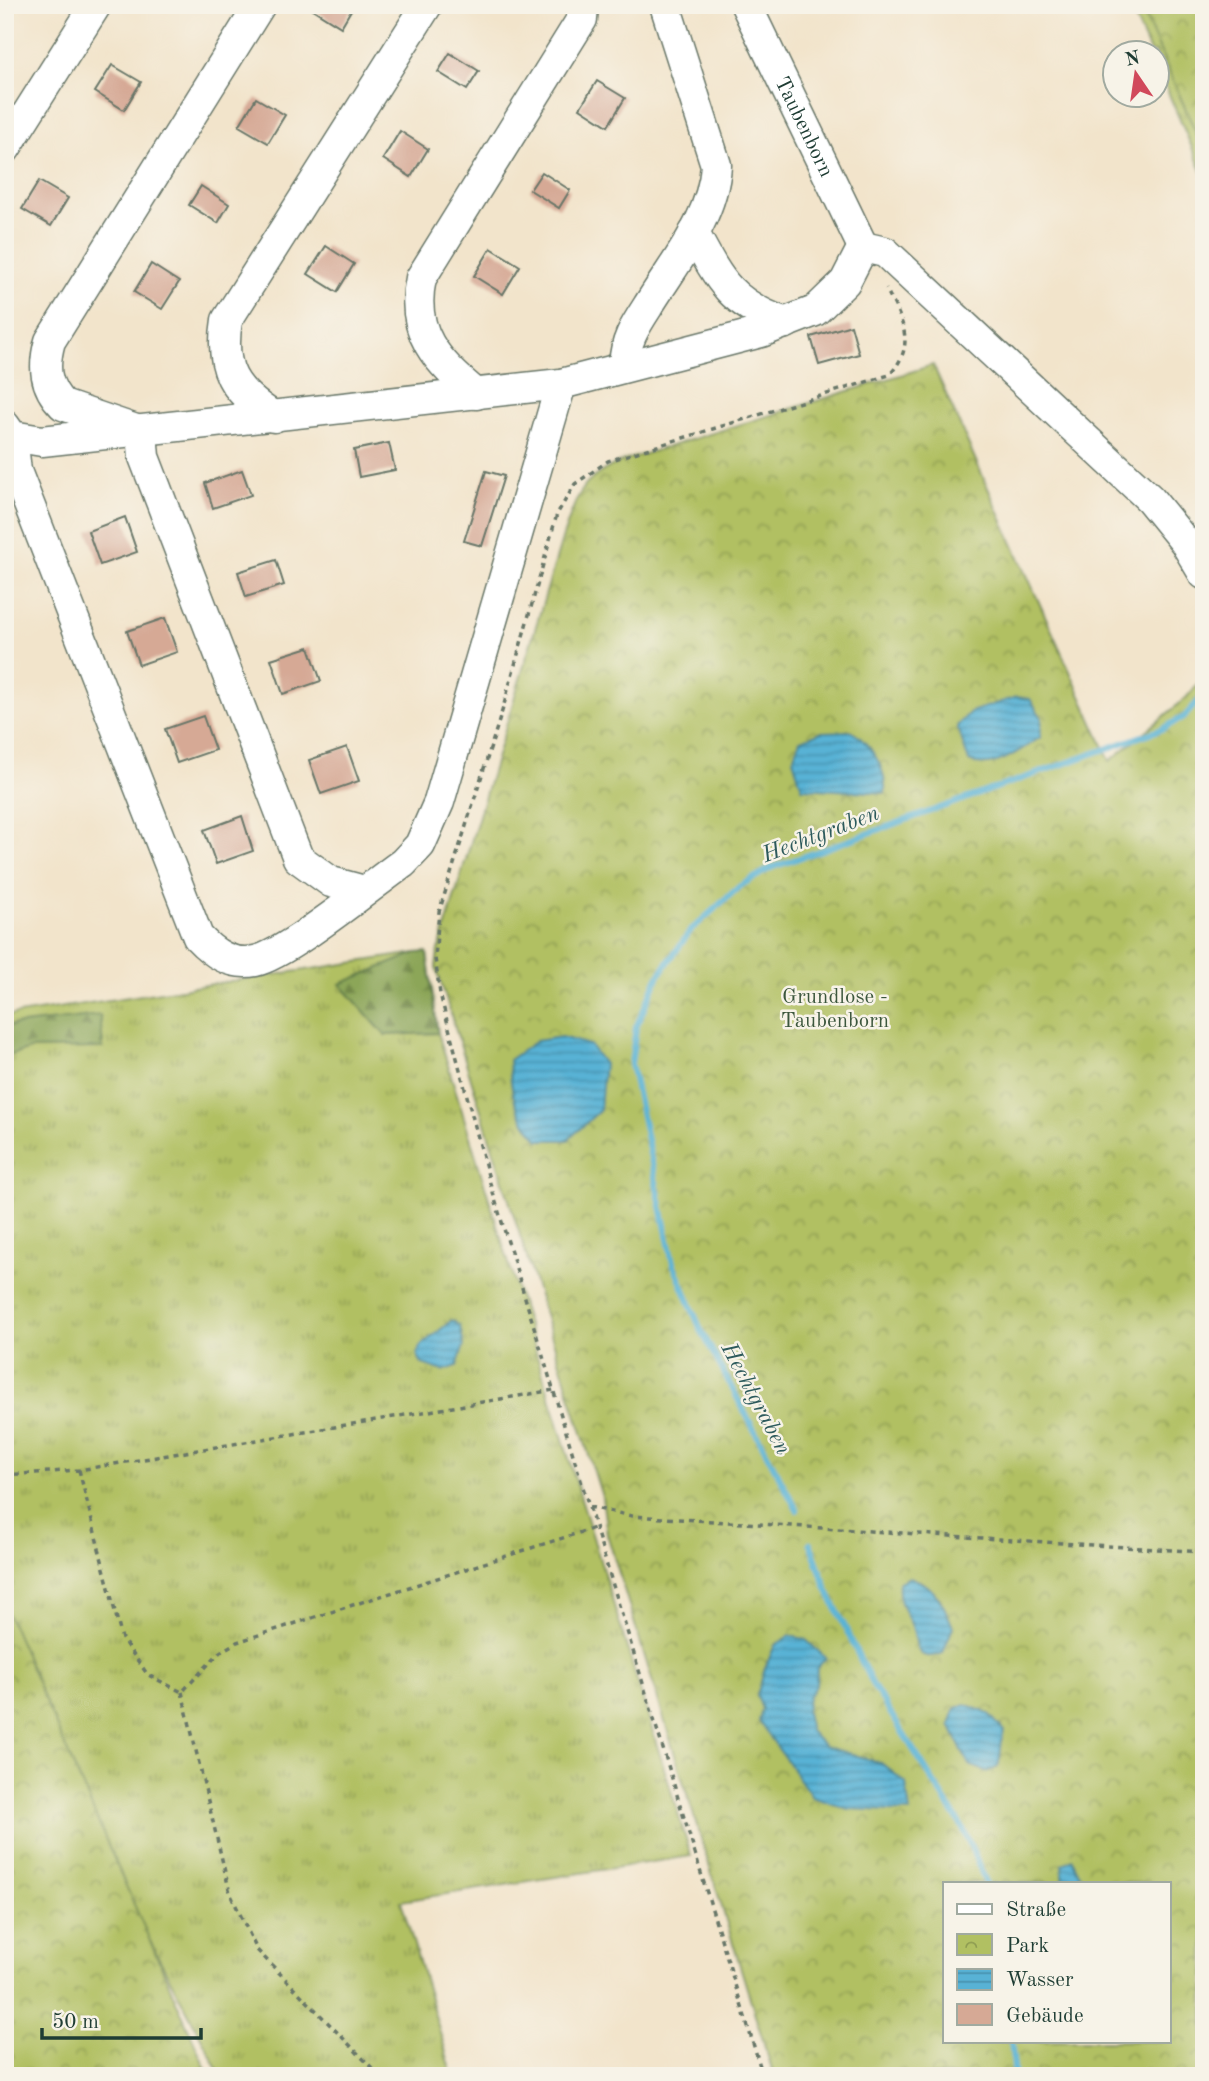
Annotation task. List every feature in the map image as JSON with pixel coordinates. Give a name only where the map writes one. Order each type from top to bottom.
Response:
[{"type":"lane","points":[[5,149],[96,5]]},
{"type":"lane","points":[[142,432],[62,405],[48,385],[46,355],[50,341],[260,5]]},
{"type":"lane","points":[[274,417],[241,390],[227,366],[222,348],[227,320],[427,5]]},
{"type":"lane","points":[[476,394],[433,354],[416,301],[421,278],[582,19],[583,5]]},
{"type":"lane","points":[[624,366],[628,338],[694,233],[715,186],[716,165],[665,5]]},
{"type":"lane","name":"Taubenborn","points":[[747,5],[863,247]]},
{"type":"lane","points":[[694,233],[724,286],[747,306],[786,323]]},
{"type":"lane","points":[[561,384],[431,822],[420,845],[403,863],[279,951],[254,961],[229,960],[211,952],[198,937],[16,471],[8,431],[42,441],[561,384],[786,323],[816,311],[845,282],[863,247],[885,252],[1150,499],[1185,542],[1204,574]]},
{"type":"lane","points":[[142,432],[144,457],[298,858],[331,882],[364,891]]},
{"type":"path","points":[[763,2076],[594,1528],[453,1050],[435,958],[439,912],[503,708],[557,514],[575,484],[608,461],[889,375],[903,360],[906,343],[896,307],[883,283]]},
{"type":"path","points":[[5,1475],[79,1470],[554,1390]]},
{"type":"path","points":[[79,1470],[122,1639],[148,1675],[182,1692]]},
{"type":"path","points":[[589,1507],[632,1516],[1204,1552]]},
{"type":"path","points":[[182,1692],[220,1652],[237,1642],[594,1528]]},
{"type":"path","points":[[182,1692],[230,1893],[257,1950],[380,2076]]},
{"type":"green space","points":[[1129,5],[1204,5],[1204,175],[1170,97],[1170,38],[1144,38]]},
{"type":"green space","points":[[1140,5],[1204,5],[1204,151],[1170,73],[1170,38],[1154,38]]},
{"type":"green space","name":"Grundlose - Taubenborn","points":[[933,365],[1110,761],[1186,698],[1204,677],[1204,2076],[774,2076],[607,1534],[602,1497],[436,967],[438,952],[563,536],[582,490],[588,482],[622,461]]},
{"type":"green space","points":[[427,952],[438,1033],[385,1035],[340,984],[416,953]]},
{"type":"green space","points":[[416,953],[341,985],[385,1035],[438,1033],[691,1856],[401,1901],[453,2076],[222,2076],[133,1910],[5,1609],[5,1057],[30,1049],[103,1047],[100,1016],[5,1026],[5,1016]]},
{"type":"green space","points":[[100,1015],[103,1048],[30,1049],[5,1057],[5,1026]]},
{"type":"green space","points":[[5,1606],[10,1620],[209,2076],[5,2076]]},
{"type":"water","points":[[1016,697],[1030,699],[1042,718],[1040,738],[996,762],[978,764],[969,761],[957,726],[970,712]]},
{"type":"water","points":[[852,731],[876,758],[883,775],[885,793],[802,788],[793,759],[800,740],[821,732]]},
{"type":"water","points":[[561,1037],[590,1045],[604,1064],[600,1110],[568,1140],[539,1140],[519,1112],[511,1084],[509,1060],[536,1041]]},
{"type":"water","points":[[452,1320],[460,1326],[464,1346],[457,1366],[443,1371],[422,1364],[417,1354],[422,1345]]},
{"type":"water","points":[[910,1577],[932,1591],[942,1603],[953,1627],[943,1653],[926,1656],[918,1649],[899,1594],[899,1582]]},
{"type":"water","points":[[790,1636],[805,1639],[826,1658],[817,1668],[816,1685],[808,1697],[806,1712],[810,1731],[824,1746],[881,1763],[906,1783],[910,1812],[848,1809],[812,1797],[759,1721],[762,1709],[757,1696],[765,1668],[775,1645]]},
{"type":"water","points":[[965,1704],[989,1714],[1004,1731],[998,1767],[988,1772],[969,1765],[950,1725],[955,1709]]},
{"type":"water","points":[[1072,1859],[1084,1882],[1064,1882],[1062,1865]]},
{"type":"building","points":[[306,5],[354,5],[341,27]]},
{"type":"building","points":[[450,53],[479,71],[467,90],[438,72]]},
{"type":"building","points":[[112,65],[141,82],[124,110],[95,92]]},
{"type":"building","points":[[597,81],[625,98],[608,126],[580,108]]},
{"type":"building","points":[[256,98],[285,115],[268,143],[239,126]]},
{"type":"building","points":[[400,131],[428,149],[411,177],[383,159]]},
{"type":"building","points":[[542,172],[570,190],[559,208],[530,190]]},
{"type":"building","points":[[39,181],[68,198],[51,226],[22,209]]},
{"type":"building","points":[[201,186],[229,204],[218,223],[189,205]]},
{"type":"building","points":[[326,246],[354,264],[337,292],[308,274]]},
{"type":"building","points":[[491,248],[520,266],[503,294],[474,276]]},
{"type":"building","points":[[151,264],[179,282],[162,309],[134,292]]},
{"type":"building","points":[[851,325],[859,354],[819,365],[811,337]]},
{"type":"building","points":[[389,443],[395,470],[359,477],[354,450]]},
{"type":"building","points":[[242,470],[251,495],[213,508],[205,483]]},
{"type":"building","points":[[486,471],[504,476],[482,546],[464,541]]},
{"type":"building","points":[[125,517],[137,552],[100,565],[88,531]]},
{"type":"building","points":[[276,560],[284,585],[246,597],[238,572]]},
{"type":"building","points":[[165,618],[177,652],[139,665],[127,631]]},
{"type":"building","points":[[309,647],[321,681],[283,694],[271,659]]},
{"type":"building","points":[[203,716],[215,750],[177,763],[165,729]]},
{"type":"building","points":[[347,747],[359,781],[321,794],[309,760]]},
{"type":"building","points":[[242,816],[253,851],[216,864],[204,830]]},
{"type":"waterway","name":"Hechtgraben","points":[[797,1510],[701,1330],[673,1263],[631,1064],[636,1027],[659,975],[691,930],[740,886],[771,868],[1162,729],[1184,717],[1204,695]]},
{"type":"waterway","name":"Hechtgraben","points":[[810,1543],[827,1589],[872,1684],[964,1830],[986,1882]]},
{"type":"waterway","name":"Hechtgraben","points":[[1011,2042],[1015,2076]]}]
